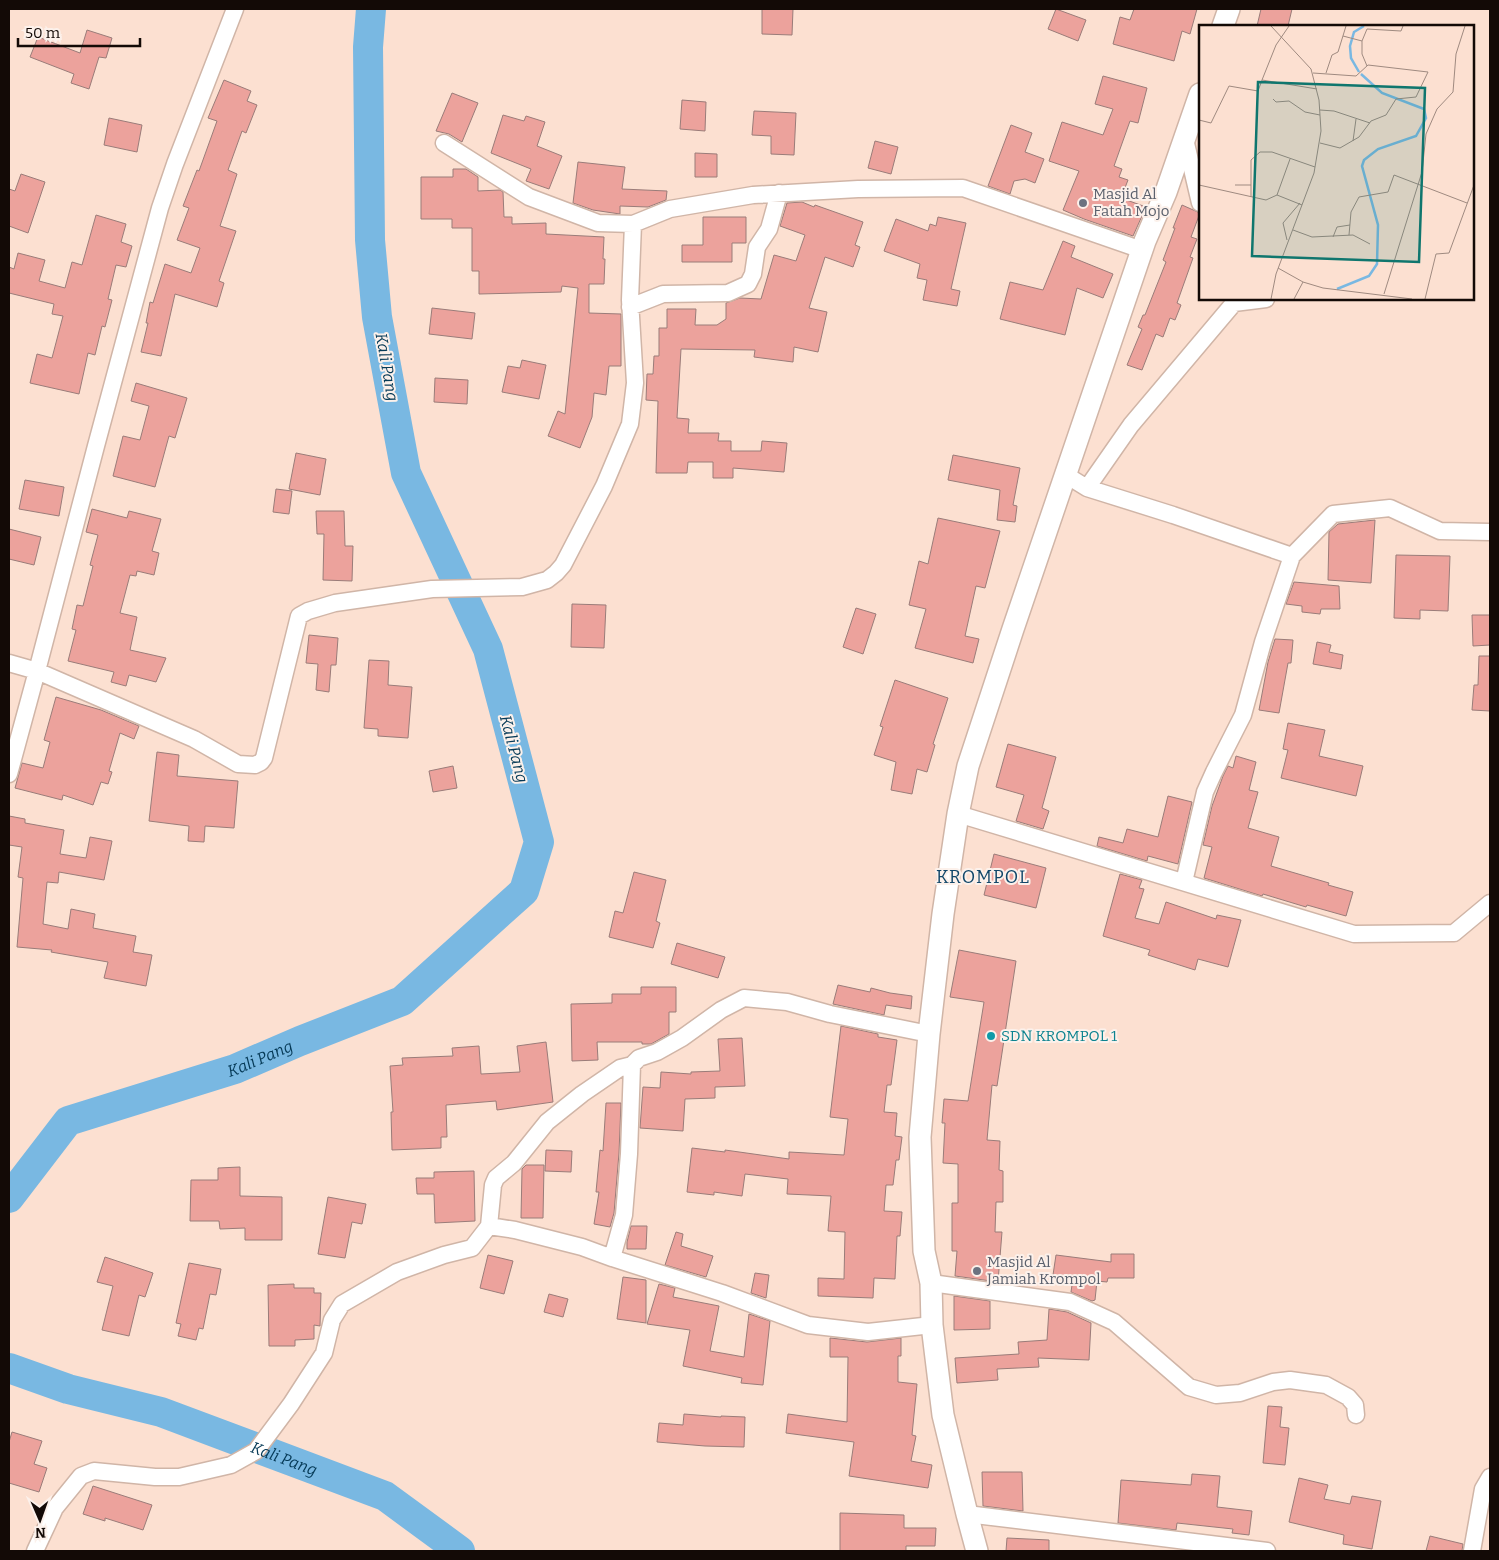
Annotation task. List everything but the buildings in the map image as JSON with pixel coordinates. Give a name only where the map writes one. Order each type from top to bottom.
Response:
[{"type":"street","points":[[9,774],[160,208],[191,121],[235,9]]},
{"type":"street","points":[[1223,25],[1228,9]]},
{"type":"street","points":[[977,1551],[943,1415],[932,1325],[931,1283],[924,1251],[920,1137],[929,1034],[958,814],[968,766],[1142,250],[1166,192],[1199,97]]},
{"type":"street","points":[[1185,139],[1199,199]]},
{"type":"street","points":[[444,143],[529,197],[598,223],[633,224],[670,208],[753,195],[858,189],[963,188],[1142,250]]},
{"type":"street","points":[[630,307],[663,294],[728,293],[748,284],[753,274],[757,247],[769,229],[779,193]]},
{"type":"street","points":[[9,663],[38,671],[194,739],[238,764],[255,765],[264,758],[299,616],[308,611],[335,603],[432,589],[522,586],[547,580],[563,565],[604,486],[630,424],[635,383],[630,307],[633,224]]},
{"type":"street","points":[[1087,488],[1131,426],[1235,301],[1250,300]]},
{"type":"street","points":[[1066,475],[1087,488],[1292,556]]},
{"type":"street","points":[[1184,882],[1205,792],[1243,715],[1263,642],[1292,556],[1333,514],[1390,508],[1440,531],[1490,532]]},
{"type":"street","points":[[958,814],[1354,934],[1454,933],[1490,903]]},
{"type":"street","points":[[35,1551],[55,1508],[81,1476],[94,1471],[155,1477],[179,1476],[231,1465],[256,1451],[291,1404],[324,1353],[332,1320],[342,1304],[397,1272],[444,1255],[472,1248],[488,1226],[492,1185],[496,1178],[514,1163],[547,1122],[582,1094],[620,1068],[632,1065],[639,1058],[657,1052],[682,1038],[721,1010],[744,998],[787,1002],[830,1014],[929,1034]]},
{"type":"street","points":[[612,1258],[624,1215],[632,1065]]},
{"type":"street","points":[[488,1226],[515,1230],[582,1247],[722,1293],[808,1325],[868,1332],[932,1325]]},
{"type":"street","points":[[931,1283],[1070,1302],[1114,1322],[1189,1387],[1216,1396],[1240,1393],[1273,1382],[1290,1380],[1326,1385],[1348,1396],[1355,1405],[1356,1415]]},
{"type":"street","points":[[1472,1551],[1483,1489],[1490,1477]]},
{"type":"street","points":[[967,1514],[1267,1551]]},
{"type":"waterway","name":"Kali Pang","points":[[9,1198],[68,1121],[235,1069],[402,1001],[524,891],[539,842],[488,649],[406,473],[377,317],[370,240],[368,47],[371,9]]},
{"type":"waterway","name":"Kali Pang","points":[[9,1368],[68,1389],[161,1412],[385,1496],[460,1551]]},
{"type":"place","name":"Masjid Al Fatah Mojo","points":[[1083,203]]},
{"type":"place","name":"SDN KROMPOL 1","points":[[991,1036]]},
{"type":"place","name":"Masjid Al Jamiah Krompol","points":[[977,1271]]},
{"type":"district","name":"KROMPOL","points":[[983,877]]}]
